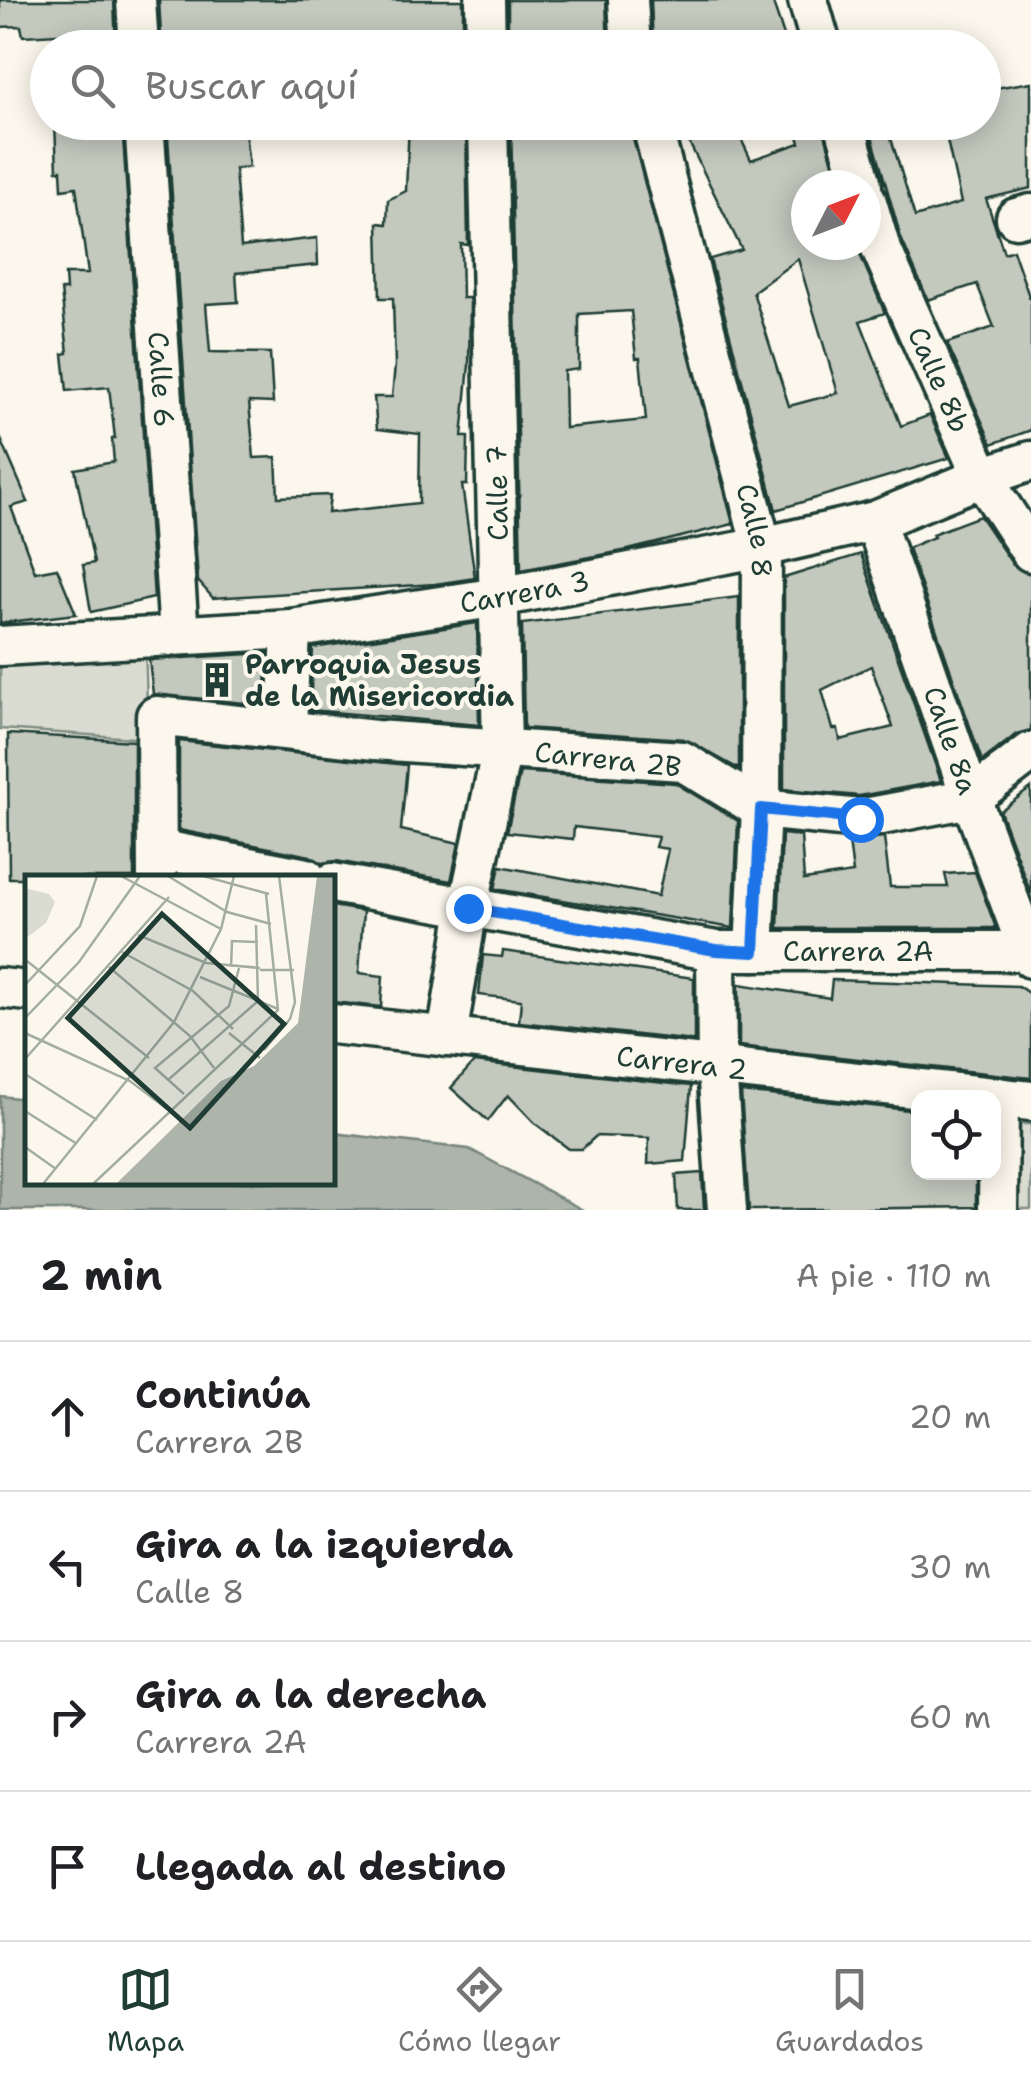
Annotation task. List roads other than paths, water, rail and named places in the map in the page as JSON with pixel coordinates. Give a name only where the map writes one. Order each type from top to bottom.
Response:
[{"type":"street","points":[[136,0],[138,30]]},
{"type":"street","points":[[485,0],[486,30]]},
{"type":"street","points":[[628,0],[630,30]]},
{"type":"street","points":[[808,0],[817,30]]},
{"type":"street","name":"Calle 6","points":[[145,140],[179,634]]},
{"type":"street","name":"Calle 7","points":[[446,1037],[502,748],[488,140]]},
{"type":"street","name":"Calle 8","points":[[656,140],[762,547],[761,809],[754,952]]},
{"type":"street","points":[[849,140],[858,170]]},
{"type":"street","name":"Calle 8b","points":[[881,248],[982,477],[1031,552]]},
{"type":"street","name":"Carrera 3","points":[[0,646],[291,630],[499,597],[876,521],[1031,461]]},
{"type":"street","name":"Calle 8a","points":[[876,521],[971,798],[1030,954]]},
{"type":"street","points":[[286,729],[291,630]]},
{"type":"street","name":"Carrera 2B","points":[[157,864],[156,716],[375,740],[682,760],[761,809],[860,819],[971,798],[1031,752]]},
{"type":"street","points":[[157,864],[274,875]]},
{"type":"street","name":"Carrera 2A","points":[[335,883],[716,950],[1030,954]]},
{"type":"street","points":[[716,950],[717,1067],[727,1210]]},
{"type":"street","points":[[0,988],[25,990]]},
{"type":"street","name":"Carrera 2","points":[[335,1024],[1015,1099]]},
{"type":"street","points":[[998,1210],[1015,1099]]},
{"type":"place","name":"Parroquia Jesus de la Misericordia","points":[[217,680]]}]
